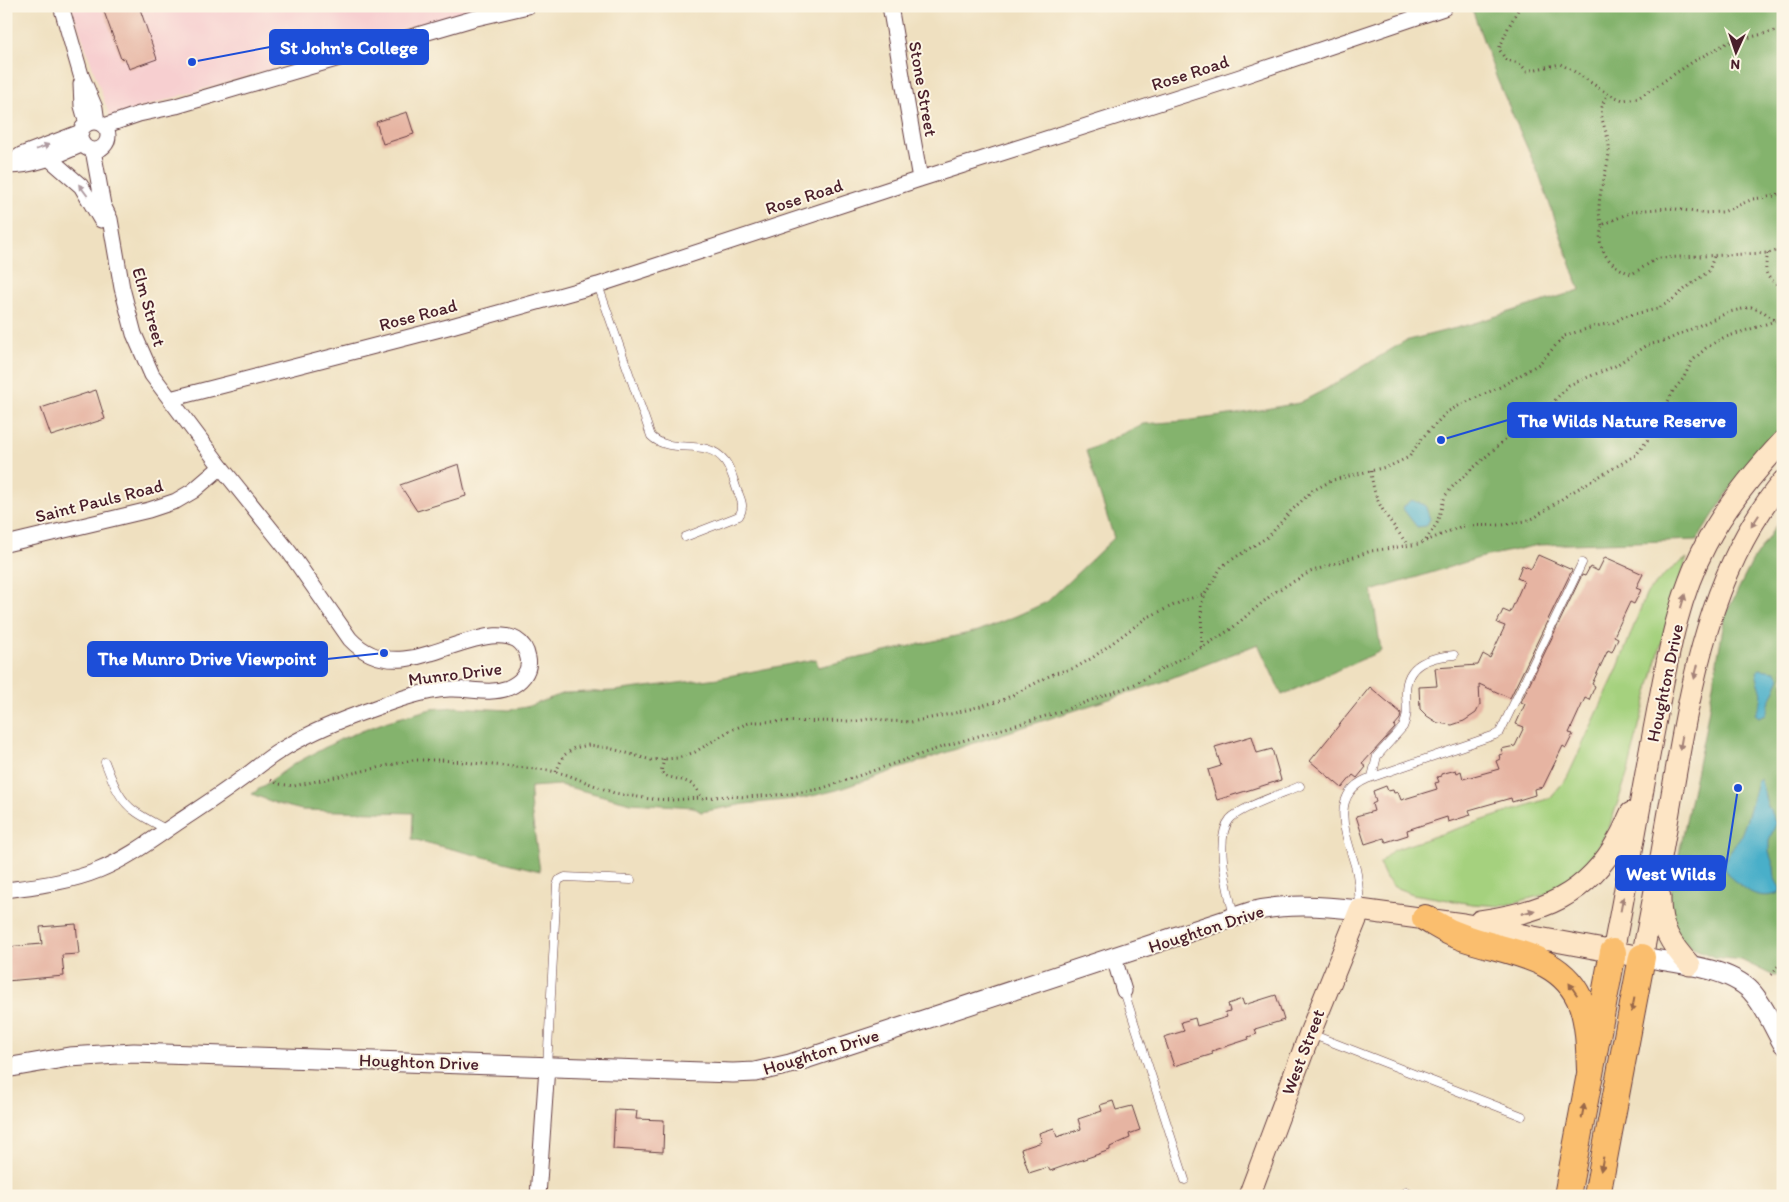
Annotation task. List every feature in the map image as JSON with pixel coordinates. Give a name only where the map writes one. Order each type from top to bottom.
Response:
[{"type":"highway","points":[[1425,918],[1452,933],[1541,961],[1564,978],[1576,993],[1584,1012],[1589,1040],[1590,1070]]},
{"type":"highway","points":[[1567,1196],[1613,952]]},
{"type":"highway","points":[[1597,1196],[1642,957]]},
{"type":"main road","name":"Houghton Drive","points":[[1613,952],[1664,672],[1682,604],[1696,565],[1719,520],[1749,480],[1783,441]]},
{"type":"main road","name":"Houghton Drive","points":[[1360,910],[1463,924],[1642,957],[1660,867],[1683,732],[1714,608],[1738,548],[1759,514],[1783,481]]},
{"type":"main road","points":[[1463,924],[1530,912],[1570,894],[1588,880],[1605,860],[1641,797]]},
{"type":"main road","points":[[1660,867],[1660,912],[1662,922],[1672,943],[1690,965]]},
{"type":"main road","name":"West Street","points":[[1249,1196],[1310,1033],[1360,910]]},
{"type":"street","name":"Elm Street","points":[[61,6],[82,75],[95,108],[94,135],[103,205],[110,219],[122,288],[134,334],[152,375],[170,399]]},
{"type":"street","points":[[7,166],[21,155],[151,122],[176,106],[472,20],[528,6]]},
{"type":"street","name":"Stone Street","points":[[890,6],[920,179]]},
{"type":"street","name":"Rose Road","points":[[170,399],[438,330],[598,285],[920,179],[1237,78],[1444,8]]},
{"type":"street","points":[[7,166],[23,166],[50,159],[94,135]]},
{"type":"street","points":[[50,159],[75,180],[87,194],[115,248]]},
{"type":"street","name":"Munro Drive","points":[[6,890],[73,878],[98,870],[147,845],[278,752],[339,721],[399,699],[426,693],[449,689],[500,690],[513,686],[520,681],[528,669],[528,656],[523,644],[517,640],[502,636],[474,639],[431,653],[402,659],[378,658],[364,651],[350,639],[290,553],[221,467],[170,399]]},
{"type":"street","name":"Saint Pauls Road","points":[[6,544],[149,510],[176,501],[193,491],[221,467]]},
{"type":"street","name":"Houghton Drive","points":[[6,1068],[69,1057],[134,1053],[733,1073],[766,1070],[790,1064],[1234,917],[1283,907],[1315,906],[1360,910]]},
{"type":"street","points":[[1642,957],[1713,971],[1746,986],[1758,1001],[1783,1044]]},
{"type":"street","points":[[1114,958],[1124,991]]},
{"type":"street","points":[[538,1196],[547,1067]]},
{"type":"lane","points":[[598,285],[651,436],[657,442],[664,444],[698,446],[711,450],[721,456],[727,463],[743,504],[740,516],[685,538]]},
{"type":"lane","points":[[1360,910],[1360,888],[1343,826],[1344,804],[1353,788],[1363,781],[1495,736],[1500,732],[1582,563]]},
{"type":"lane","points":[[1372,778],[1377,756],[1404,728],[1408,708],[1406,691],[1413,671],[1418,664],[1425,661],[1454,655]]},
{"type":"lane","points":[[105,762],[114,785],[134,811],[167,830]]},
{"type":"lane","points":[[1234,917],[1225,878],[1224,830],[1231,818],[1245,809],[1300,786]]},
{"type":"lane","points":[[547,1067],[557,885],[559,880],[565,877],[632,880]]},
{"type":"lane","points":[[1124,991],[1184,1180]]},
{"type":"lane","points":[[1310,1033],[1522,1116]]},
{"type":"path","points":[[1520,6],[1499,48],[1506,60],[1519,63],[1527,71],[1541,70],[1560,64],[1608,94],[1623,100],[1638,98],[1694,61],[1727,43],[1783,29]]},
{"type":"path","points":[[1608,94],[1603,101],[1601,110],[1601,119],[1609,145],[1609,153],[1598,212],[1602,225],[1600,243],[1606,257],[1621,271],[1632,274],[1658,258],[1768,253],[1783,249]]},
{"type":"path","points":[[1602,225],[1634,211],[1669,208],[1702,212],[1723,212],[1753,199],[1774,196],[1783,192]]},
{"type":"path","points":[[1768,253],[1766,272],[1773,283],[1783,287]]},
{"type":"path","points":[[1202,647],[1201,605],[1205,594],[1222,566],[1269,536],[1312,491],[1334,480],[1390,466],[1409,457],[1419,441],[1447,412],[1500,387],[1539,364],[1564,336],[1596,326],[1613,324],[1625,316],[1657,309],[1672,300],[1709,271],[1714,256]]},
{"type":"path","points":[[1426,541],[1436,523],[1445,496],[1454,485],[1525,422],[1544,412],[1569,385],[1615,366],[1644,346],[1667,340],[1729,312],[1751,307],[1764,312],[1775,321]]},
{"type":"path","points":[[271,780],[278,784],[294,786],[413,760],[441,760],[495,766],[526,767],[556,772],[614,793],[650,799],[703,799],[790,794],[820,789],[945,746],[1056,713],[1133,685],[1231,630],[1275,592],[1310,572],[1371,551],[1408,546],[1426,541],[1462,526],[1503,525],[1525,521],[1550,509],[1570,494],[1636,455],[1653,433],[1674,391],[1692,362],[1706,348],[1723,338],[1783,319]]},
{"type":"path","points":[[1371,471],[1375,496],[1379,507],[1408,546]]},
{"type":"path","points":[[556,772],[563,756],[574,748],[590,745],[609,748],[651,760],[678,758],[695,752],[729,731],[750,722],[858,722],[874,718],[911,722],[1003,700],[1055,673],[1075,668],[1092,658],[1146,618],[1185,600],[1205,594]]},
{"type":"path","points":[[664,759],[661,772],[666,777],[688,782],[695,787],[703,799]]},
{"type":"path","points":[[1771,975],[1783,960]]},
{"type":"shaded area","points":[[71,6],[482,6],[110,117]]},
{"type":"green space","points":[[1471,6],[1783,6],[1783,429],[1731,488],[1697,540],[1538,545],[1479,558],[1372,591],[1381,651],[1282,695],[1258,644],[1156,684],[837,790],[804,798],[745,804],[701,812],[693,807],[631,803],[560,785],[531,787],[530,802],[540,871],[412,839],[413,813],[302,810],[278,804],[252,794],[294,764],[341,739],[388,721],[431,709],[455,707],[509,710],[526,707],[565,693],[614,691],[718,678],[816,659],[818,667],[978,631],[1047,602],[1114,538],[1086,451],[1143,424],[1237,414],[1299,403],[1326,389],[1405,341],[1468,325],[1580,290],[1540,177],[1497,79]]},
{"type":"green space","points":[[1783,515],[1783,975],[1774,976],[1741,960],[1714,957],[1693,948],[1673,933],[1670,896],[1704,736],[1725,616],[1752,562]]},
{"type":"green space","points":[[1687,558],[1672,604],[1628,772],[1608,831],[1593,856],[1569,883],[1550,893],[1502,906],[1472,904],[1413,894],[1394,887],[1386,878],[1379,863],[1393,850],[1550,798],[1567,778],[1617,670],[1646,594],[1666,573]]},
{"type":"water","points":[[1412,500],[1425,505],[1430,519],[1426,526],[1417,527],[1403,509]]},
{"type":"water","points":[[1760,669],[1775,671],[1780,678],[1766,714],[1759,717],[1755,714],[1762,697],[1756,672]]},
{"type":"water","points":[[1760,778],[1767,804],[1776,824],[1769,840],[1769,852],[1774,867],[1775,879],[1780,888],[1779,893],[1766,896],[1757,895],[1736,882],[1730,877],[1725,867],[1726,858],[1743,830],[1757,781]]},
{"type":"building","points":[[102,6],[139,6],[157,59],[129,69],[125,58],[121,59]]},
{"type":"building","points":[[407,112],[414,134],[383,144],[376,122]]},
{"type":"building","points":[[96,390],[105,419],[51,436],[41,408]]},
{"type":"building","points":[[459,464],[466,496],[417,511],[400,485]]},
{"type":"building","points":[[1538,555],[1572,570],[1510,698],[1479,684],[1480,705],[1476,713],[1464,721],[1452,725],[1438,723],[1427,716],[1420,709],[1419,687],[1437,686],[1435,668],[1478,665],[1483,654],[1490,658],[1505,626],[1497,623],[1503,610],[1510,613],[1524,581],[1517,578],[1522,565],[1531,569]]},
{"type":"building","points":[[1605,557],[1643,574],[1636,588],[1641,590],[1634,604],[1630,602],[1614,636],[1618,638],[1612,652],[1608,650],[1592,684],[1595,686],[1589,700],[1585,698],[1569,733],[1573,734],[1566,748],[1563,746],[1543,787],[1534,789],[1535,795],[1512,802],[1511,798],[1469,810],[1471,815],[1448,822],[1447,817],[1407,830],[1408,835],[1386,842],[1384,838],[1365,844],[1356,816],[1374,811],[1372,804],[1376,802],[1373,791],[1386,786],[1388,791],[1398,792],[1401,800],[1437,789],[1435,783],[1439,782],[1437,777],[1441,776],[1441,774],[1456,770],[1457,773],[1461,771],[1463,779],[1499,769],[1496,761],[1500,759],[1499,755],[1503,754],[1501,749],[1515,746],[1524,727],[1516,724],[1525,704],[1521,702],[1582,575],[1585,576],[1590,567],[1598,571]]},
{"type":"building","points":[[1370,687],[1401,713],[1400,719],[1394,726],[1395,728],[1362,764],[1366,767],[1357,778],[1353,775],[1342,788],[1310,761]]},
{"type":"building","points":[[1252,736],[1257,753],[1272,749],[1281,780],[1217,800],[1208,770],[1221,766],[1215,747]]},
{"type":"building","points":[[76,924],[79,954],[62,955],[64,976],[6,981],[6,947],[42,944],[40,927]]},
{"type":"building","points":[[1276,995],[1284,1020],[1255,1029],[1257,1034],[1248,1037],[1249,1039],[1212,1051],[1213,1054],[1174,1066],[1164,1037],[1184,1031],[1181,1022],[1195,1018],[1197,1026],[1227,1017],[1225,1012],[1230,1011],[1228,1004],[1242,999],[1244,1005]]},
{"type":"building","points":[[1113,1101],[1116,1110],[1132,1106],[1140,1130],[1129,1134],[1130,1138],[1110,1147],[1110,1150],[1050,1171],[1048,1167],[1029,1173],[1021,1149],[1042,1142],[1039,1133],[1054,1128],[1057,1137],[1081,1129],[1078,1119],[1102,1111],[1100,1105]]},
{"type":"building","points":[[615,1110],[637,1111],[636,1119],[664,1120],[663,1152],[613,1149]]},
{"type":"place","name":"St John's College","points":[[192,62]]},
{"type":"place","name":"The Wilds Nature Reserve","points":[[1441,440]]},
{"type":"place","name":"The Munro Drive Viewpoint","points":[[384,653]]},
{"type":"place","name":"West Wilds","points":[[1738,788]]}]
